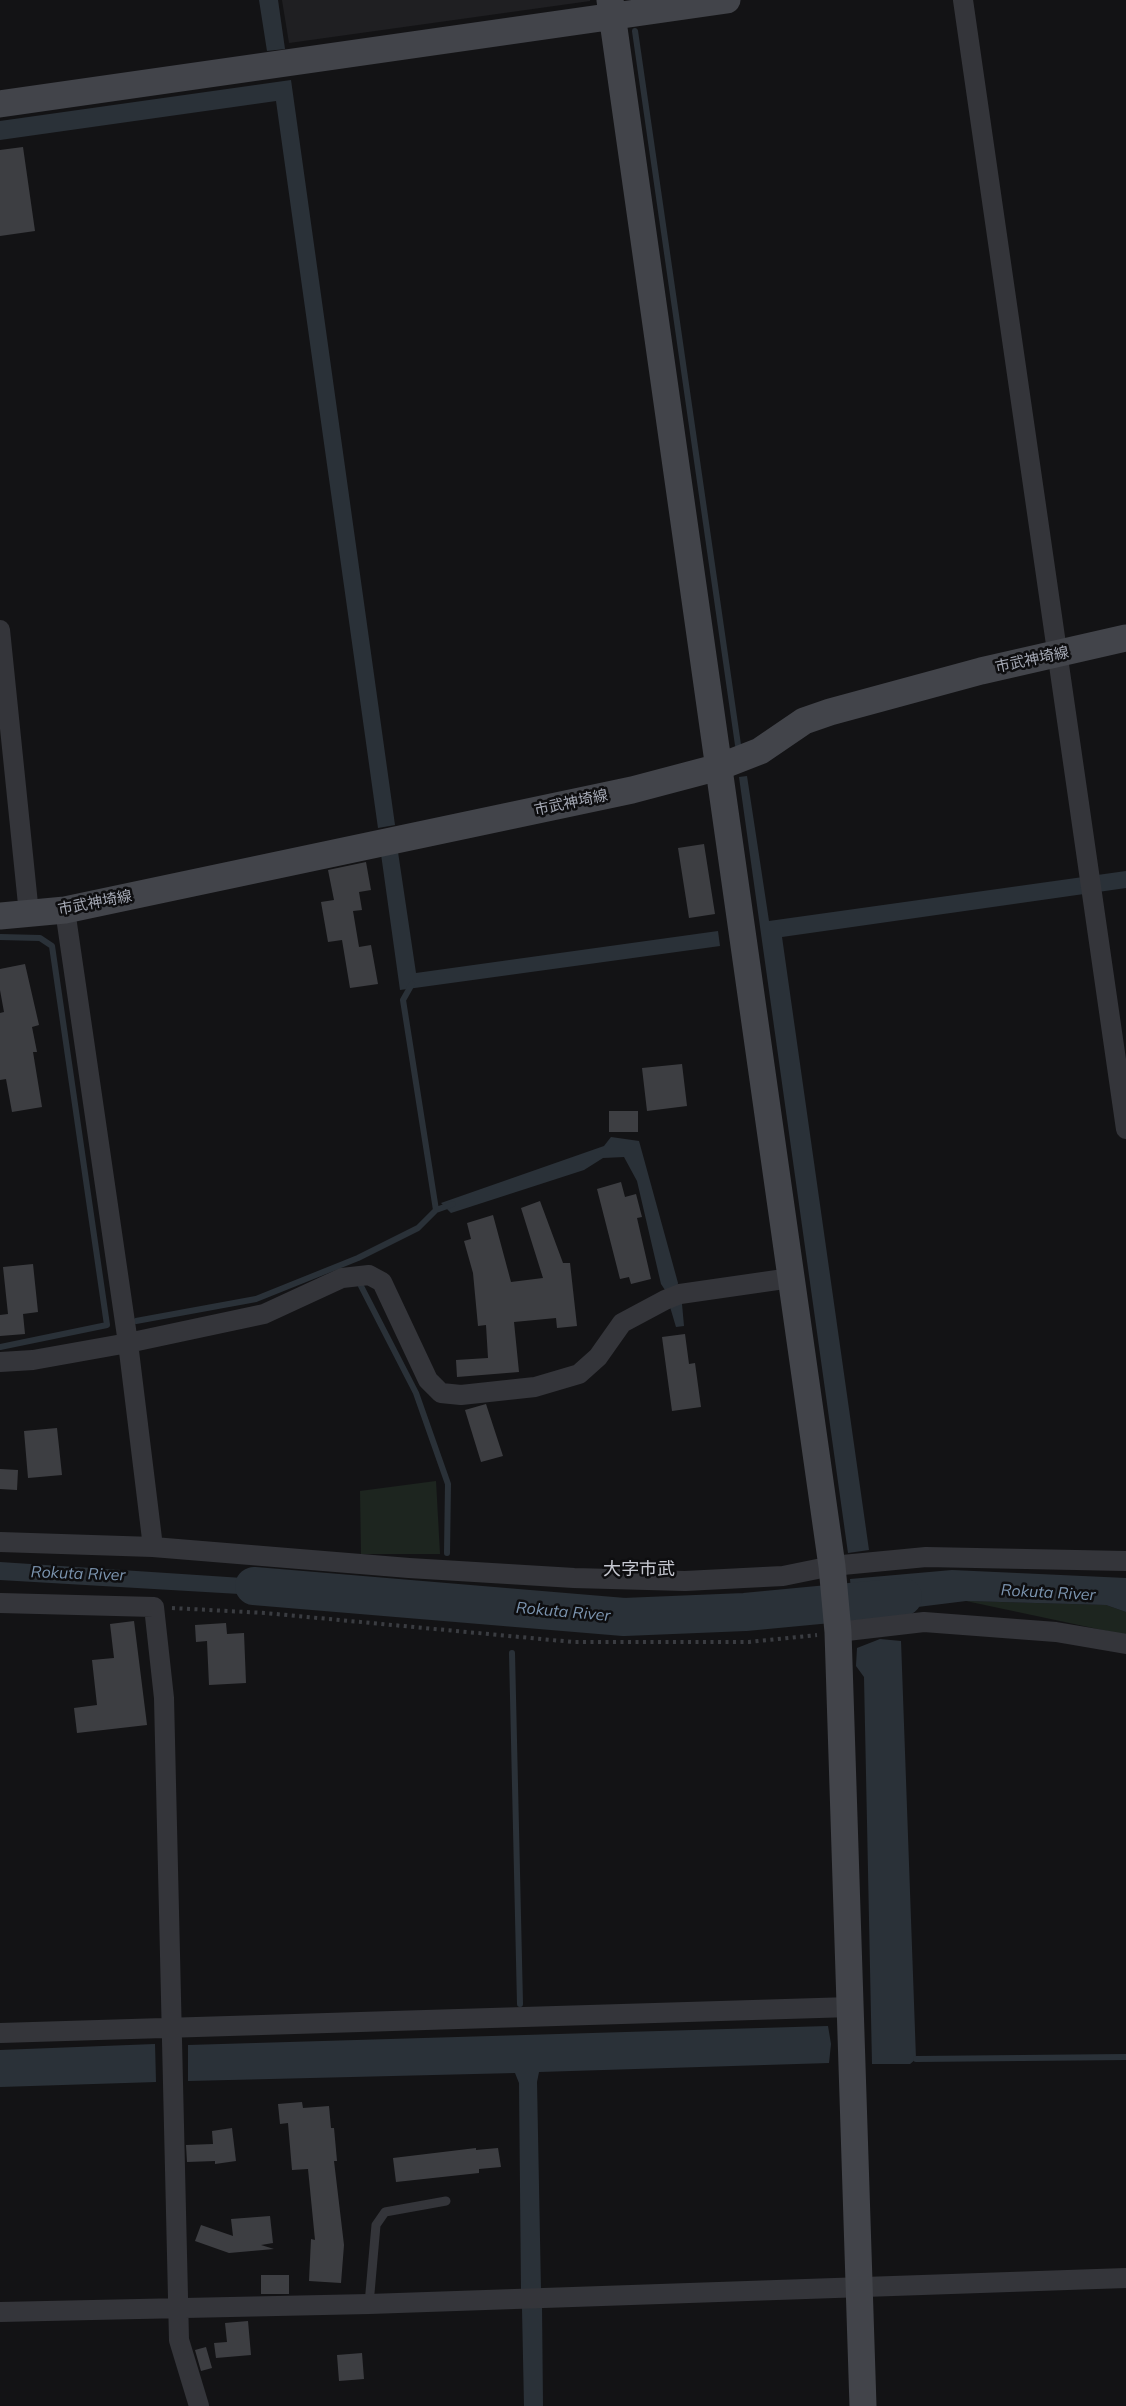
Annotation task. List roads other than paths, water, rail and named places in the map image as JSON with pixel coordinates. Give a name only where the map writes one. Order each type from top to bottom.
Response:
[{"type":"street","points":[[0,104],[612,9],[727,0]]},
{"type":"street","points":[[963,0],[1126,1129]]},
{"type":"street","points":[[612,9],[832,1566],[838,1632],[863,2406]]},
{"type":"street","points":[[0,630],[28,914]]},
{"type":"street","name":"市武神埼線","points":[[0,916],[65,910],[633,790],[719,767],[760,751],[804,721],[830,712],[981,671],[1126,638]]},
{"type":"street","points":[[65,910],[128,1343],[153,1547]]},
{"type":"street","points":[[0,1362],[33,1360],[128,1343],[264,1314],[342,1278],[369,1275],[382,1282],[428,1380],[441,1393],[461,1395],[535,1387],[579,1374],[598,1357],[622,1323],[673,1297],[791,1278]]},
{"type":"street","points":[[0,1542],[153,1547],[409,1568],[574,1578],[685,1581],[783,1576],[832,1566],[926,1557],[1126,1561]]},
{"type":"street","points":[[0,1603],[154,1607],[164,1698],[178,2340],[199,2406]]},
{"type":"street","points":[[838,1632],[924,1622],[1056,1632],[1126,1644]]},
{"type":"street","points":[[0,2033],[850,2007]]},
{"type":"street","points":[[0,2312],[369,2304],[1126,2278]]},
{"type":"lane","points":[[369,2304],[376,2225],[385,2212],[446,2201]]},
{"type":"water","points":[[259,0],[278,0],[285,49],[267,51]]},
{"type":"water","points":[[291,80],[395,825],[378,828],[276,101],[0,140],[0,121]]},
{"type":"water","points":[[747,776],[769,921],[1126,871],[1126,888],[782,937],[869,1550],[848,1553],[739,777]]},
{"type":"water","points":[[398,852],[416,973],[718,931],[720,946],[400,990],[381,854]]},
{"type":"water","points":[[611,1137],[639,1141],[678,1283],[676,1291],[682,1304],[684,1326],[676,1327],[665,1290],[661,1284],[637,1181],[624,1157],[603,1158],[584,1170],[451,1213],[441,1203],[604,1146]]},
{"type":"water","points":[[0,1562],[303,1582],[308,1598],[0,1580]]},
{"type":"water","points":[[952,1570],[1126,1578],[1126,1612],[1106,1605],[966,1601],[853,1615],[850,1579]]},
{"type":"water","points":[[880,1639],[901,1641],[916,2059],[910,2064],[872,2064],[864,1677],[856,1666],[857,1648]]},
{"type":"water","points":[[828,2026],[831,2044],[829,2063],[539,2072],[537,2082],[541,2291],[521,2292],[519,2083],[515,2073],[188,2081],[188,2045]]},
{"type":"water","points":[[155,2044],[156,2082],[0,2087],[0,2050]]},
{"type":"water","points":[[542,2307],[543,2406],[524,2406],[522,2308]]},
{"type":"waterway","points":[[635,31],[738,745]]},
{"type":"waterway","points":[[0,937],[40,938],[52,946],[107,1325],[0,1347]]},
{"type":"waterway","points":[[412,984],[403,1000],[436,1210]]},
{"type":"waterway","points":[[136,1321],[256,1299],[358,1258],[418,1228],[436,1210],[453,1204]]},
{"type":"waterway","points":[[361,1286],[416,1393],[448,1484],[447,1553]]},
{"type":"waterway","name":"Rokuta River","points":[[254,1586],[624,1617],[745,1612],[903,1597]]},
{"type":"waterway","points":[[512,1653],[520,2004]]},
{"type":"waterway","points":[[916,2059],[1126,2057]]},
{"type":"district","name":"大字市武","points":[[639,1570]]}]
